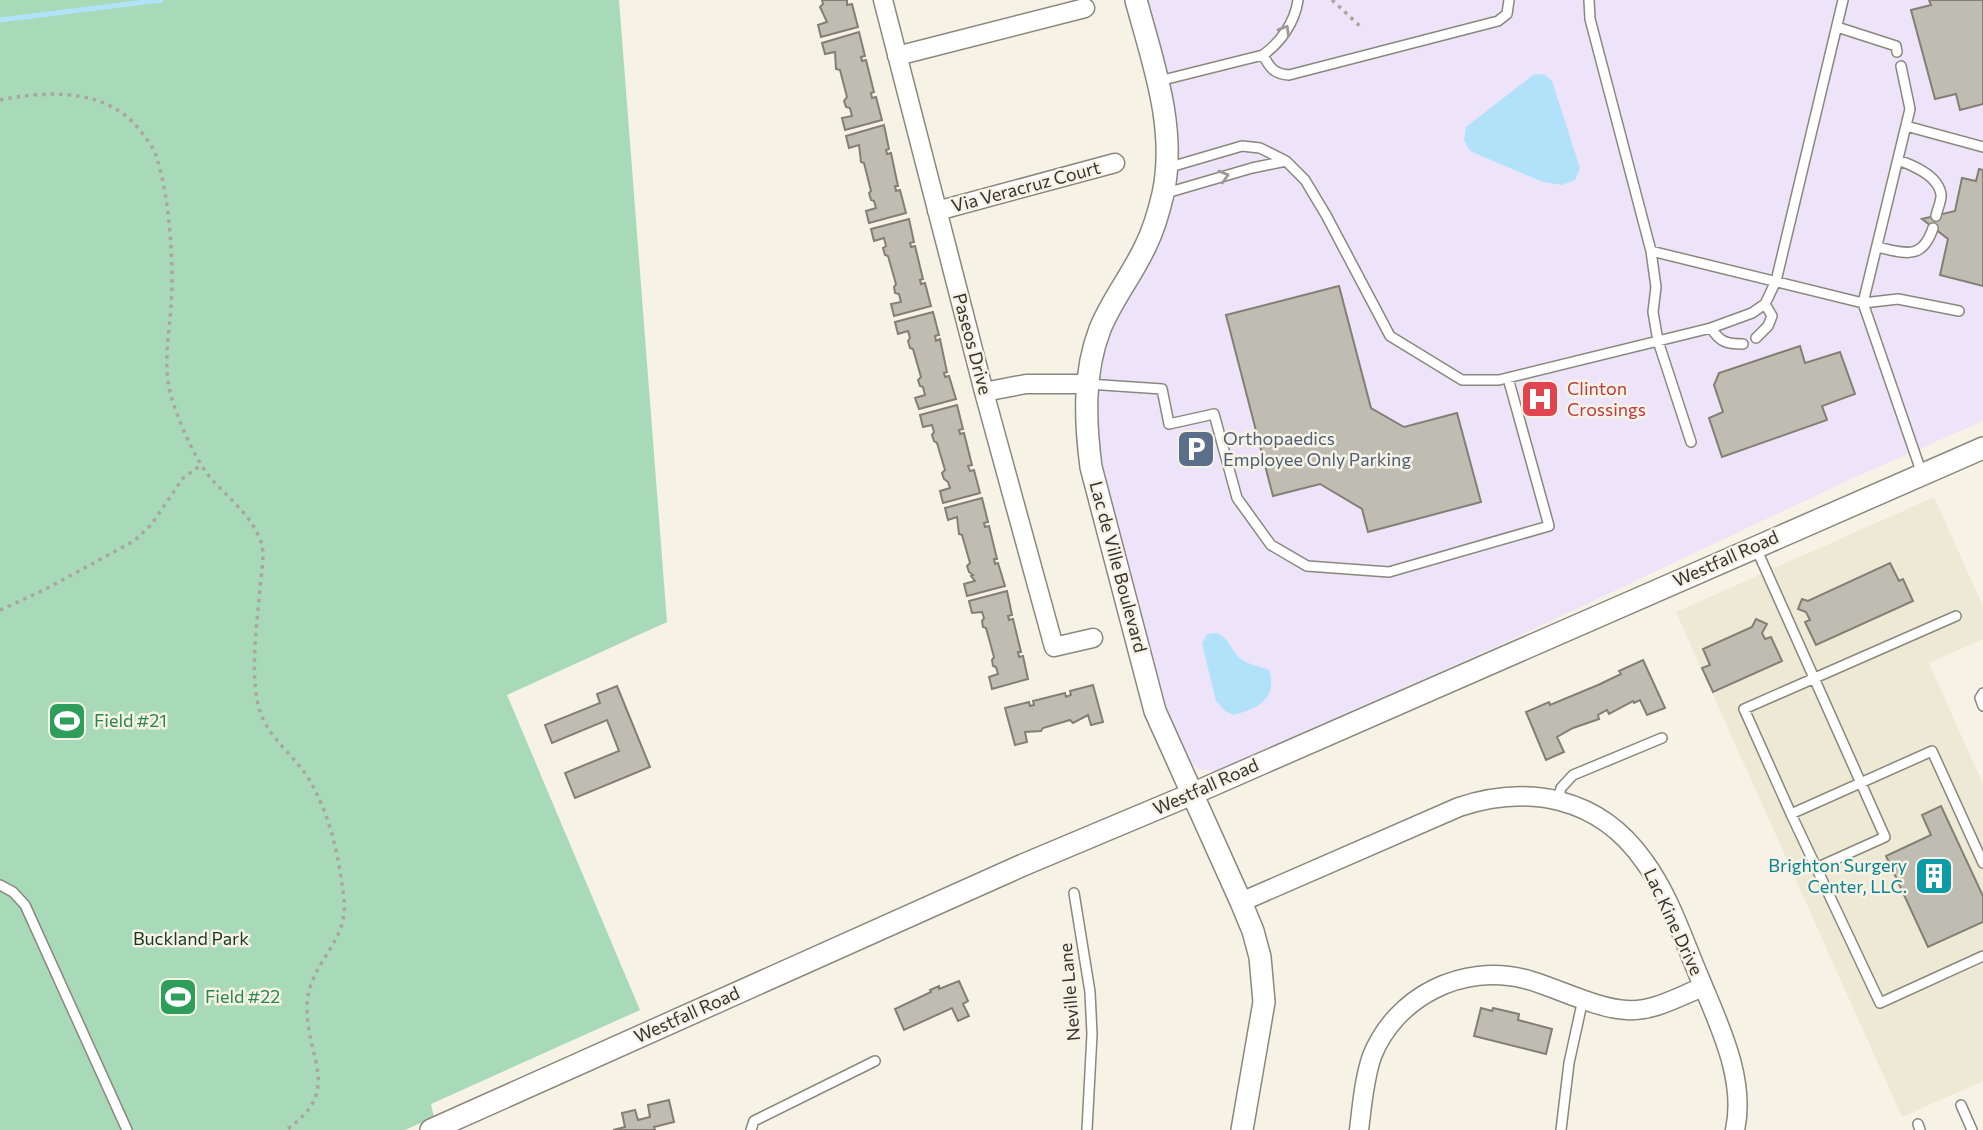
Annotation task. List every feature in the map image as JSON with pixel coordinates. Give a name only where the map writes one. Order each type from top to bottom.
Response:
[{"type":"street","name":"Paseos Drive","points":[[883,0],[984,392],[1054,647],[1093,638]]},
{"type":"street","name":"Lac de Ville Boulevard","points":[[1136,0],[1167,130],[1167,168],[1163,194],[1146,246],[1100,330],[1093,351],[1088,384],[1087,436],[1091,467],[1155,711],[1241,902],[1260,957],[1264,1002],[1242,1130]]},
{"type":"street","points":[[898,56],[1085,8]]},
{"type":"street","name":"Via Veracruz Court","points":[[937,211],[1115,163]]},
{"type":"street","points":[[984,392],[1026,384],[1088,384]]},
{"type":"street","name":"Westfall Road","points":[[431,1130],[1010,871],[1983,448]]},
{"type":"street","name":"Lac Kine Drive","points":[[1241,902],[1458,807],[1478,801],[1516,795],[1558,800],[1580,808],[1626,839],[1644,860],[1666,901],[1703,987],[1734,1072],[1738,1107],[1735,1130]]},
{"type":"street","points":[[1359,1130],[1373,1056],[1384,1035],[1402,1012],[1424,993],[1448,982],[1474,975],[1498,974],[1524,978],[1607,1006],[1630,1010],[1658,1005],[1703,987]]},
{"type":"lane","points":[[1157,82],[1264,55],[1275,46],[1289,27],[1298,0]]},
{"type":"lane","points":[[1264,55],[1272,70],[1289,75],[1498,22],[1507,14],[1509,0]]},
{"type":"lane","points":[[1589,0],[1590,19],[1608,78],[1651,251],[1656,287],[1653,312],[1658,341],[1690,442]]},
{"type":"lane","points":[[1167,168],[1242,146],[1260,148],[1286,161],[1305,180],[1326,215],[1390,336],[1462,380],[1499,380],[1711,328],[1752,313],[1765,304],[1776,281],[1843,0]]},
{"type":"lane","points":[[1837,27],[1896,46],[1897,52]]},
{"type":"lane","points":[[1900,66],[1910,108],[1863,303],[1922,474]]},
{"type":"lane","points":[[1906,126],[1983,148]]},
{"type":"lane","points":[[1898,160],[1918,166],[1936,185],[1941,194],[1936,216]]},
{"type":"lane","points":[[1163,194],[1286,161]]},
{"type":"lane","points":[[1877,247],[1909,252],[1921,249],[1928,243],[1933,228]]},
{"type":"lane","points":[[1651,251],[1863,303],[1898,299],[1959,311]]},
{"type":"lane","points":[[1756,338],[1768,326],[1772,316],[1765,304]]},
{"type":"lane","points":[[1711,328],[1719,340],[1727,344],[1743,344]]},
{"type":"lane","points":[[1088,384],[1162,390],[1169,424],[1214,414],[1237,498],[1271,545],[1307,566],[1389,572],[1549,526],[1508,378]]},
{"type":"lane","points":[[1756,546],[1885,837],[1816,868]]},
{"type":"lane","points":[[1956,616],[1744,709],[1880,1003],[1983,956]]},
{"type":"lane","points":[[1983,693],[1980,698],[1983,706]]},
{"type":"lane","points":[[1558,800],[1566,780],[1573,775],[1662,738]]},
{"type":"lane","points":[[1791,814],[1932,751],[1983,863]]},
{"type":"lane","points":[[0,885],[13,891],[29,912],[127,1130]]},
{"type":"lane","name":"Neville Lane","points":[[1074,893],[1090,992],[1092,1034],[1087,1130]]},
{"type":"lane","points":[[1561,1130],[1569,1063],[1583,998]]},
{"type":"lane","points":[[751,1130],[754,1121],[875,1061]]},
{"type":"lane","points":[[1961,1105],[1972,1130]]},
{"type":"path","points":[[1332,0],[1361,27]]},
{"type":"path","points":[[0,100],[49,93],[72,94],[97,100],[127,117],[139,129],[154,150],[162,177],[171,258],[171,304],[166,349],[169,388],[185,432],[202,465],[210,477],[243,510],[262,546],[255,652],[256,696],[261,719],[304,772],[324,807],[332,829],[345,903],[340,932],[313,975],[307,997],[307,1016],[319,1086],[308,1112],[286,1130]]},
{"type":"path","points":[[0,610],[44,590],[134,541],[150,525],[183,478],[202,465]]},
{"type":"shaded area","name":"Clinton Crossings","points":[[1147,0],[1983,0],[1983,421],[1849,480],[1500,645],[1215,771],[1194,766],[1187,757],[1166,705],[1106,481],[1097,435],[1098,381],[1107,340],[1167,224],[1176,162],[1176,110]]},
{"type":"shaded area","points":[[1934,497],[1983,606],[1983,639],[1929,663],[1983,784],[1983,1081],[1902,1117],[1676,612]]},
{"type":"green space","name":"Buckland Park","points":[[0,0],[619,0],[667,622],[507,695],[640,1010],[431,1104],[434,1117],[405,1130],[0,1130]]},
{"type":"water","points":[[1544,74],[1552,81],[1580,168],[1575,180],[1562,185],[1543,182],[1470,151],[1464,140],[1466,127],[1533,75]]},
{"type":"water","points":[[1217,633],[1227,640],[1243,660],[1269,670],[1271,688],[1264,701],[1234,715],[1225,711],[1216,701],[1202,644],[1207,634]]},
{"type":"building","points":[[822,0],[847,0],[847,5],[852,4],[858,27],[821,37],[818,25],[827,22],[820,7]]},
{"type":"building","points":[[1929,0],[1983,0],[1983,104],[1960,110],[1956,94],[1935,99],[1911,10],[1931,5]]},
{"type":"building","points":[[859,32],[865,56],[861,57],[862,61],[866,60],[874,92],[871,93],[872,98],[876,97],[882,120],[845,130],[842,118],[852,116],[844,101],[847,97],[840,70],[836,69],[835,52],[825,54],[822,43]]},
{"type":"building","points":[[884,125],[889,149],[886,150],[887,154],[891,153],[898,186],[895,186],[896,191],[900,190],[906,213],[869,223],[866,211],[876,208],[869,193],[871,191],[864,163],[861,162],[859,145],[849,148],[846,136]]},
{"type":"building","points":[[1979,169],[1983,170],[1983,286],[1940,275],[1948,239],[1922,219],[1955,211],[1962,178],[1976,181]]},
{"type":"building","points":[[909,219],[914,242],[910,243],[911,247],[915,246],[923,279],[920,280],[921,284],[925,283],[931,306],[894,316],[891,304],[901,302],[899,294],[895,293],[896,284],[883,248],[886,246],[884,238],[874,241],[871,229]]},
{"type":"building","points":[[1339,286],[1371,408],[1404,427],[1457,413],[1481,502],[1368,532],[1362,509],[1320,484],[1273,496],[1226,315]]},
{"type":"building","points":[[933,312],[939,335],[935,336],[936,341],[940,339],[947,372],[944,373],[945,377],[949,376],[956,399],[919,409],[915,398],[925,395],[918,380],[921,377],[908,341],[908,331],[898,334],[895,322]]},
{"type":"building","points":[[1800,346],[1805,363],[1840,352],[1855,394],[1822,406],[1827,420],[1722,457],[1709,418],[1723,412],[1714,385],[1719,373]]},
{"type":"building","points":[[957,405],[963,429],[959,430],[960,434],[964,433],[972,465],[968,466],[970,471],[974,470],[980,493],[943,503],[940,491],[950,488],[942,473],[945,470],[932,435],[932,425],[923,427],[920,415]]},
{"type":"building","points":[[982,498],[988,522],[984,523],[985,527],[989,526],[997,559],[994,559],[995,564],[998,563],[1005,586],[967,596],[964,584],[975,581],[967,566],[970,563],[962,535],[959,534],[957,517],[948,520],[945,508]]},
{"type":"building","points":[[1890,563],[1899,581],[1903,579],[1913,601],[1816,645],[1805,622],[1810,620],[1806,612],[1798,609],[1802,599],[1808,601]]},
{"type":"building","points":[[1007,591],[1012,615],[1008,616],[1009,620],[1013,619],[1021,652],[1018,652],[1019,657],[1023,656],[1028,679],[992,689],[989,677],[998,674],[993,666],[994,657],[986,628],[983,627],[984,618],[982,612],[972,613],[969,601]]},
{"type":"building","points":[[1756,619],[1767,624],[1762,633],[1765,639],[1771,637],[1782,661],[1713,692],[1702,668],[1710,665],[1703,649],[1752,627]]},
{"type":"building","points":[[1643,660],[1665,708],[1647,715],[1640,700],[1609,714],[1607,710],[1598,715],[1599,719],[1557,737],[1564,752],[1546,760],[1526,712],[1598,685]]},
{"type":"building","points":[[1093,685],[1103,722],[1091,725],[1088,715],[1073,723],[1070,720],[1041,731],[1025,732],[1027,742],[1015,745],[1005,708],[1029,702],[1030,706],[1034,705],[1033,701],[1065,693],[1066,697],[1071,695],[1070,691]]},
{"type":"building","points":[[617,686],[650,767],[575,798],[565,773],[619,751],[607,720],[552,743],[545,725],[600,703],[597,694]]},
{"type":"building","name":"Brighton Surgery Center, LLC.","points":[[1941,806],[1983,896],[1983,922],[1928,947],[1886,856],[1931,835],[1922,815]]},
{"type":"building","points":[[959,981],[968,1001],[963,1004],[969,1016],[958,1021],[952,1008],[904,1030],[895,1009],[939,986],[939,989]]},
{"type":"building","points":[[1481,1008],[1519,1014],[1518,1020],[1552,1029],[1546,1054],[1474,1036]]},
{"type":"building","points":[[669,1100],[674,1122],[654,1127],[655,1130],[613,1130],[625,1127],[622,1113],[635,1110],[638,1120],[650,1117],[648,1105]]},
{"type":"waterway","points":[[0,20],[161,0]]},
{"type":"place","name":"Clinton Crossings","points":[[1540,399]]},
{"type":"place","name":"Orthopaedics Employee Only Parking","points":[[1196,449]]},
{"type":"place","name":"Field #21","points":[[67,721]]},
{"type":"place","name":"Brighton Surgery Center, LLC.","points":[[1934,876]]},
{"type":"place","name":"Field #22","points":[[178,997]]}]
